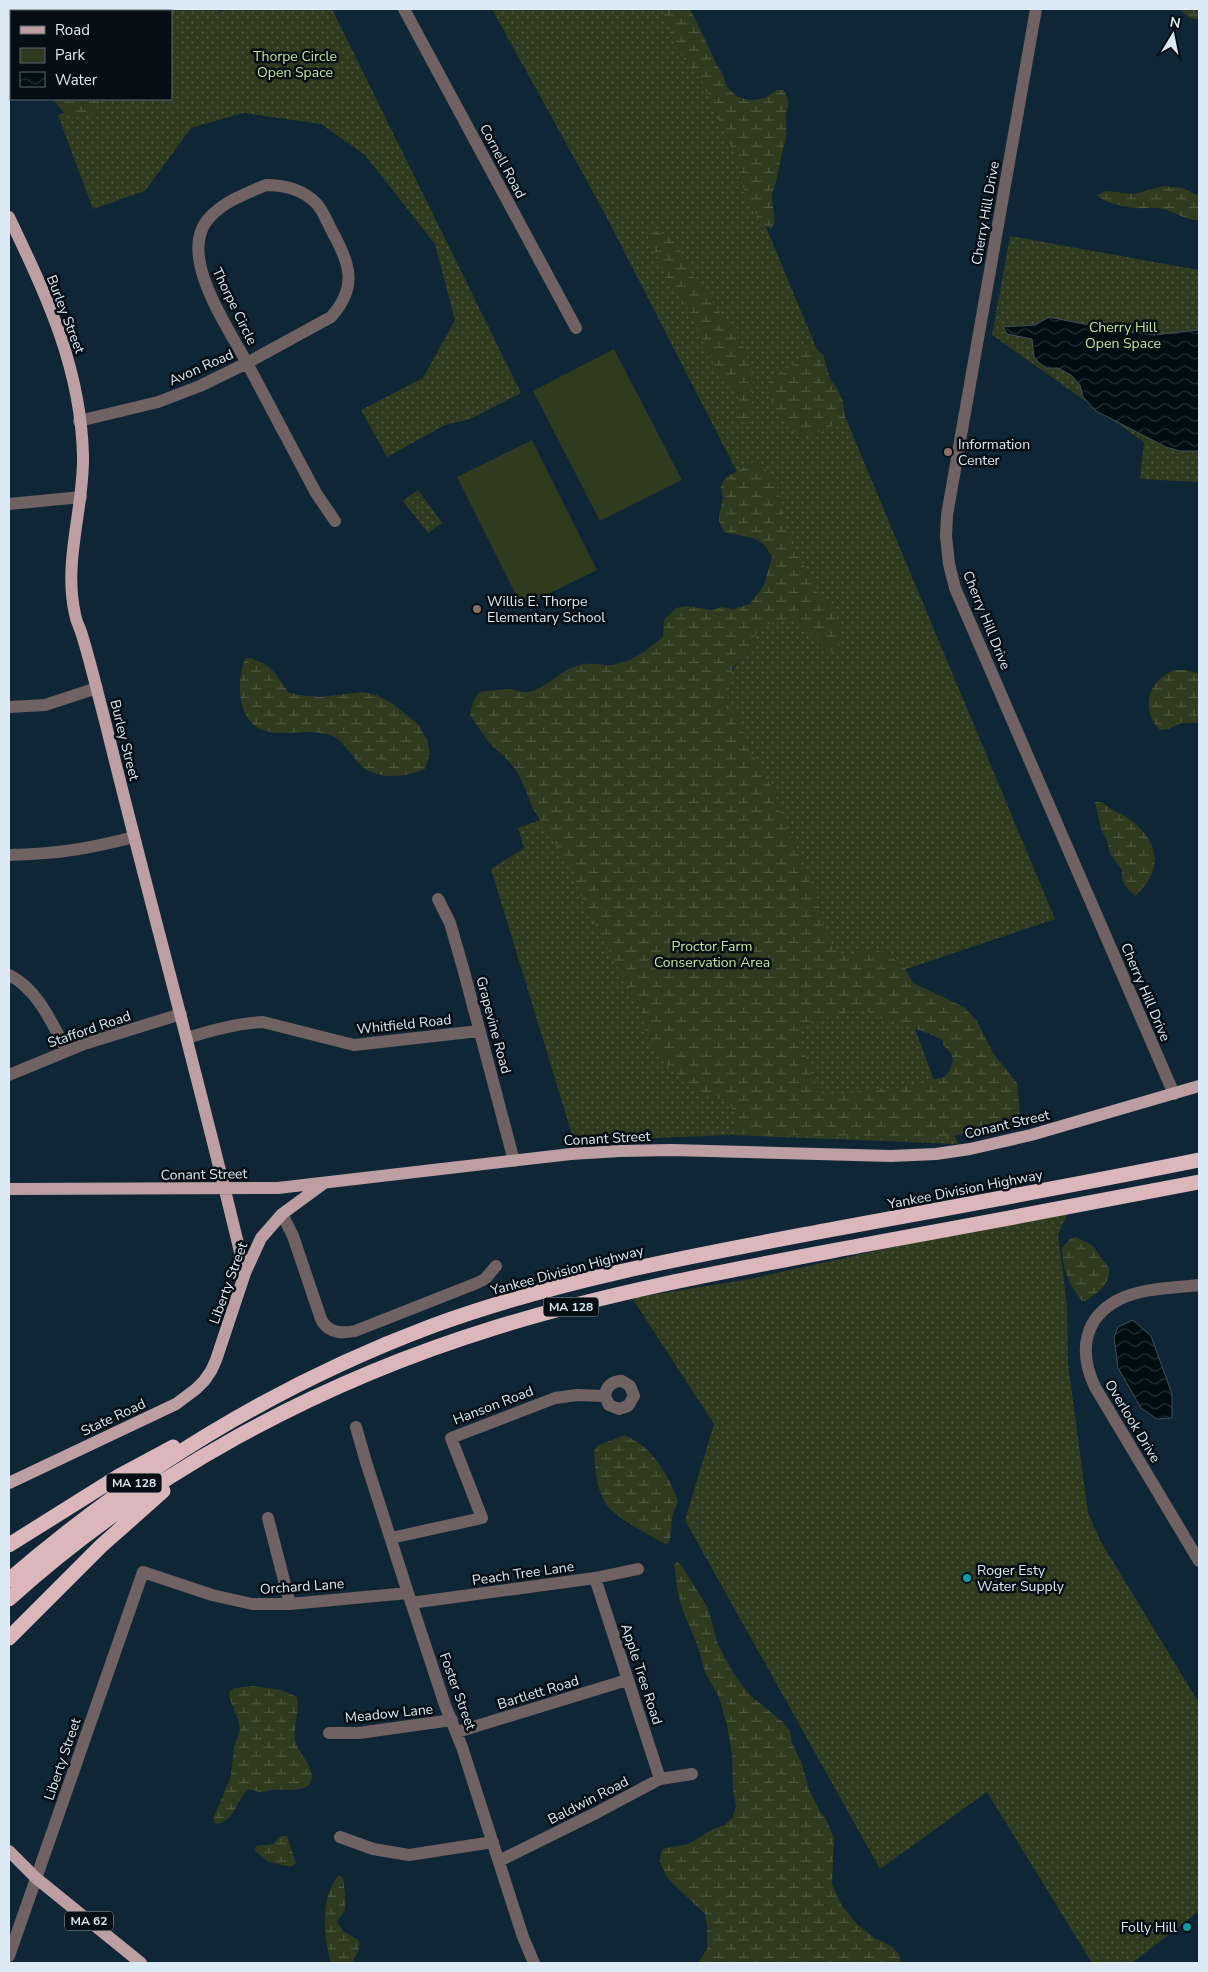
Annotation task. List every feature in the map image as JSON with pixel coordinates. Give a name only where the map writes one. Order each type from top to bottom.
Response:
[{"type":"highway","name":"Yankee Division Highway","points":[[9,1580],[41,1552],[112,1498],[197,1442],[268,1400],[332,1368],[434,1325],[602,1276],[753,1244],[1199,1160]]},
{"type":"highway","name":"MA 128","points":[[9,1599],[79,1540],[141,1496],[228,1441],[294,1408],[363,1377],[456,1340],[600,1299],[670,1282],[1199,1182]]},
{"type":"highway","points":[[9,1545],[119,1476],[225,1417],[268,1400]]},
{"type":"highway","points":[[9,1638],[70,1576],[156,1497],[185,1475],[294,1408]]},
{"type":"main road","name":"Burley Street","points":[[9,217],[47,300],[65,348],[76,396],[83,454],[81,497],[71,585],[75,615],[97,688],[246,1273]]},
{"type":"main road","name":"Conant Street","points":[[9,1189],[278,1188],[571,1154],[620,1151],[672,1150],[891,1156],[936,1154],[970,1149],[1032,1135],[1199,1086]]},
{"type":"main road","name":"Liberty Street","points":[[216,1360],[246,1273],[261,1238],[282,1214],[323,1184]]},
{"type":"main road","name":"State Road","points":[[9,1482],[176,1404],[204,1381],[216,1360]]},
{"type":"main road","name":"MA 62","points":[[9,1851],[36,1878],[141,1963]]},
{"type":"street","name":"Cornell Road","points":[[404,9],[576,328]]},
{"type":"street","name":"Cherry Hill Drive","points":[[1036,9],[953,474],[947,515],[946,536],[948,555],[955,588],[1174,1094]]},
{"type":"street","name":"Thorpe Circle","points":[[266,185],[282,185],[294,188],[316,203],[345,256],[349,270],[346,295],[338,308],[330,316],[247,362],[210,294],[198,258],[198,243],[202,228],[210,217],[222,207],[244,194],[266,185]]},
{"type":"street","name":"Avon Road","points":[[80,421],[158,402],[200,386],[247,362],[316,493],[335,521]]},
{"type":"street","points":[[9,504],[81,497]]},
{"type":"street","points":[[9,707],[45,705],[97,688]]},
{"type":"street","points":[[9,855],[64,853],[97,847],[134,837]]},
{"type":"street","name":"Grapevine Road","points":[[438,899],[450,923],[514,1161]]},
{"type":"street","points":[[9,975],[16,978],[34,994],[67,1051]]},
{"type":"street","name":"Stafford Road","points":[[9,1075],[84,1044],[181,1014]]},
{"type":"street","name":"Whitfield Road","points":[[187,1038],[257,1022],[271,1023],[354,1045],[479,1031]]},
{"type":"street","name":"Yankee Division Highway","points":[[282,1214],[293,1236],[321,1319],[324,1325],[339,1333],[355,1331],[477,1283],[485,1279],[496,1266]]},
{"type":"street","name":"Overlook Drive","points":[[1199,1285],[1145,1292],[1120,1299],[1105,1308],[1093,1322],[1086,1336],[1085,1357],[1088,1372],[1095,1388],[1199,1561]]},
{"type":"street","name":"Hanson Road","points":[[391,1538],[482,1518],[451,1438],[554,1398],[577,1395],[605,1396]]},
{"type":"street","name":"Foster Street","points":[[356,1427],[409,1598],[534,1963]]},
{"type":"street","points":[[268,1518],[290,1604]]},
{"type":"street","name":"Peach Tree Lane","points":[[409,1598],[595,1578],[638,1569]]},
{"type":"street","name":"Orchard Lane","points":[[143,1572],[233,1600],[270,1605],[409,1598]]},
{"type":"street","name":"Liberty Street","points":[[9,1956],[143,1572]]},
{"type":"street","name":"Apple Tree Road","points":[[595,1578],[660,1779]]},
{"type":"street","name":"Bartlett Road","points":[[454,1726],[627,1680]]},
{"type":"street","name":"Meadow Lane","points":[[329,1732],[359,1733],[454,1726]]},
{"type":"street","name":"Baldwin Road","points":[[499,1861],[660,1779],[692,1774]]},
{"type":"street","points":[[340,1837],[373,1849],[409,1855],[493,1842]]},
{"type":"green space","name":"Thorpe Circle Open Space","points":[[215,9],[223,12],[223,9],[332,9],[521,393],[470,419],[445,425],[387,457],[361,410],[423,378],[455,320],[435,244],[365,155],[321,124],[243,113],[191,128],[145,191],[93,209],[58,115],[101,100],[172,100],[172,10],[160,10]]},
{"type":"green space","name":"Proctor Farm Conservation Area","points":[[492,9],[671,9],[704,79],[1055,919],[894,973],[958,1144],[732,1135],[574,1141],[491,869],[524,848],[518,828],[569,810],[718,689],[745,654],[781,558],[605,214]]},
{"type":"green space","points":[[662,9],[690,9],[727,86],[736,95],[748,100],[754,100],[766,97],[776,90],[783,90],[787,97],[786,139],[772,195],[775,217],[771,229],[762,224],[746,197],[736,158],[705,86],[677,47]]},
{"type":"green space","points":[[1179,9],[1199,9],[1199,19],[1190,18]]},
{"type":"green space","points":[[54,100],[100,100],[94,113],[86,116],[75,118],[62,110]]},
{"type":"green space","points":[[1163,186],[1183,188],[1199,196],[1199,220],[1190,219],[1159,208],[1121,206],[1104,200],[1097,195],[1106,191],[1134,194]]},
{"type":"green space","points":[[652,230],[665,234],[678,247],[694,278],[718,309],[722,319],[743,347],[749,362],[753,383],[750,420],[745,423],[738,416],[739,399],[736,390],[715,367],[691,314],[683,300],[669,286],[662,265],[648,237],[648,231]]},
{"type":"green space","name":"Cherry Hill Open Space","points":[[1010,236],[1199,270],[1199,482],[1140,479],[1144,442],[992,335]]},
{"type":"green space","points":[[805,347],[813,347],[823,354],[830,379],[843,401],[845,418],[823,430],[809,435],[799,435],[787,426],[776,410],[768,385],[771,378],[799,360],[799,350]]},
{"type":"green space","points":[[614,349],[682,480],[600,521],[533,391]]},
{"type":"green space","points":[[532,440],[597,570],[522,607],[457,477]]},
{"type":"green space","points":[[752,462],[757,462],[762,465],[773,479],[778,489],[782,506],[782,518],[792,546],[817,592],[832,610],[840,631],[840,649],[835,652],[830,650],[800,622],[777,621],[766,625],[757,632],[752,648],[732,668],[726,710],[732,711],[739,717],[746,743],[773,790],[789,836],[794,840],[816,894],[829,939],[838,951],[845,956],[870,949],[885,953],[904,966],[913,983],[964,1007],[977,1021],[993,1053],[1017,1083],[1020,1117],[1010,1128],[1004,1131],[934,1137],[920,1141],[886,1141],[858,1135],[827,1139],[787,1134],[770,1136],[743,1133],[736,1128],[736,1116],[730,1105],[720,1099],[703,1095],[683,1082],[668,1066],[647,1037],[641,1010],[587,910],[570,866],[533,809],[515,769],[489,743],[470,715],[473,701],[480,692],[510,689],[530,692],[579,665],[613,665],[636,657],[663,637],[664,620],[676,608],[688,606],[711,610],[722,607],[733,609],[750,604],[764,585],[772,557],[767,549],[757,540],[724,532],[719,521],[719,515],[723,498],[721,487],[727,477]],"holes":[[[852,1009],[859,1009],[942,1040],[944,1046],[951,1053],[953,1060],[950,1070],[944,1077],[899,1088],[870,1089],[835,1096],[823,1095],[815,1082],[799,1039],[806,1027],[816,1020],[842,1014]]]},
{"type":"green space","points":[[418,490],[442,523],[428,533],[403,501]]},
{"type":"green space","points":[[251,658],[267,665],[288,692],[320,697],[362,692],[377,695],[392,703],[419,725],[427,740],[430,754],[425,769],[410,774],[393,776],[377,774],[363,767],[340,741],[330,735],[318,732],[268,732],[258,728],[249,720],[240,696],[240,677],[243,665],[245,659]]},
{"type":"green space","points":[[1175,670],[1187,670],[1199,674],[1199,723],[1181,723],[1168,729],[1160,730],[1150,713],[1150,696],[1153,687],[1159,680]]},
{"type":"green space","points":[[1095,802],[1102,802],[1128,818],[1152,845],[1154,866],[1151,876],[1145,886],[1135,896],[1125,886],[1122,870],[1110,854],[1107,841],[1101,829]]},
{"type":"green space","points":[[1068,1212],[1058,1235],[1067,1305],[1068,1364],[1088,1513],[1101,1542],[1199,1703],[1199,1911],[1132,1963],[1092,1963],[987,1792],[880,1869],[685,1520],[714,1424],[632,1298],[750,1279],[898,1246]]},
{"type":"green space","points":[[1076,1237],[1092,1245],[1109,1268],[1106,1283],[1086,1301],[1082,1301],[1073,1288],[1063,1263],[1062,1248],[1070,1239]]},
{"type":"green space","points":[[624,1435],[643,1446],[658,1462],[678,1501],[672,1517],[670,1540],[667,1545],[617,1515],[606,1504],[600,1491],[594,1451],[597,1446]]},
{"type":"green space","points":[[677,1561],[708,1608],[717,1642],[733,1673],[751,1696],[783,1722],[790,1731],[792,1743],[802,1764],[810,1792],[825,1817],[834,1838],[832,1884],[842,1906],[857,1924],[875,1938],[891,1946],[899,1954],[901,1963],[698,1963],[707,1949],[705,1914],[667,1878],[660,1862],[661,1851],[665,1848],[688,1844],[713,1829],[724,1825],[733,1817],[736,1806],[733,1789],[732,1754],[727,1725],[719,1697],[705,1672],[697,1644],[683,1611],[678,1594],[674,1565]]},
{"type":"green space","points":[[252,1686],[281,1690],[297,1697],[298,1708],[295,1740],[310,1767],[312,1779],[309,1784],[299,1789],[262,1792],[247,1790],[231,1816],[227,1820],[216,1824],[213,1819],[231,1776],[234,1747],[240,1730],[238,1719],[229,1697],[230,1691],[235,1688]]},
{"type":"green space","points":[[281,1836],[287,1836],[296,1863],[291,1867],[269,1862],[255,1851],[256,1846],[273,1844]]},
{"type":"green space","points":[[339,1875],[343,1878],[345,1905],[344,1912],[337,1922],[344,1932],[359,1940],[359,1949],[352,1963],[331,1963],[326,1941],[325,1917],[328,1894]]},
{"type":"water","points":[[1049,317],[1119,331],[1154,335],[1199,330],[1199,451],[1180,451],[1166,447],[1096,411],[1083,397],[1080,385],[1071,375],[1058,368],[1046,368],[1038,362],[1034,357],[1032,339],[1007,334],[1003,327],[1035,325]]},
{"type":"water","points":[[1133,1320],[1151,1336],[1172,1394],[1172,1418],[1157,1419],[1141,1408],[1118,1368],[1114,1338],[1118,1327]]},
{"type":"place","name":"Information Center","points":[[948,452]]},
{"type":"place","name":"Willis E. Thorpe Elementary School","points":[[477,609]]},
{"type":"place","name":"Roger Esty Water Supply","points":[[967,1578]]},
{"type":"place","name":"Folly Hill","points":[[1187,1927]]}]
